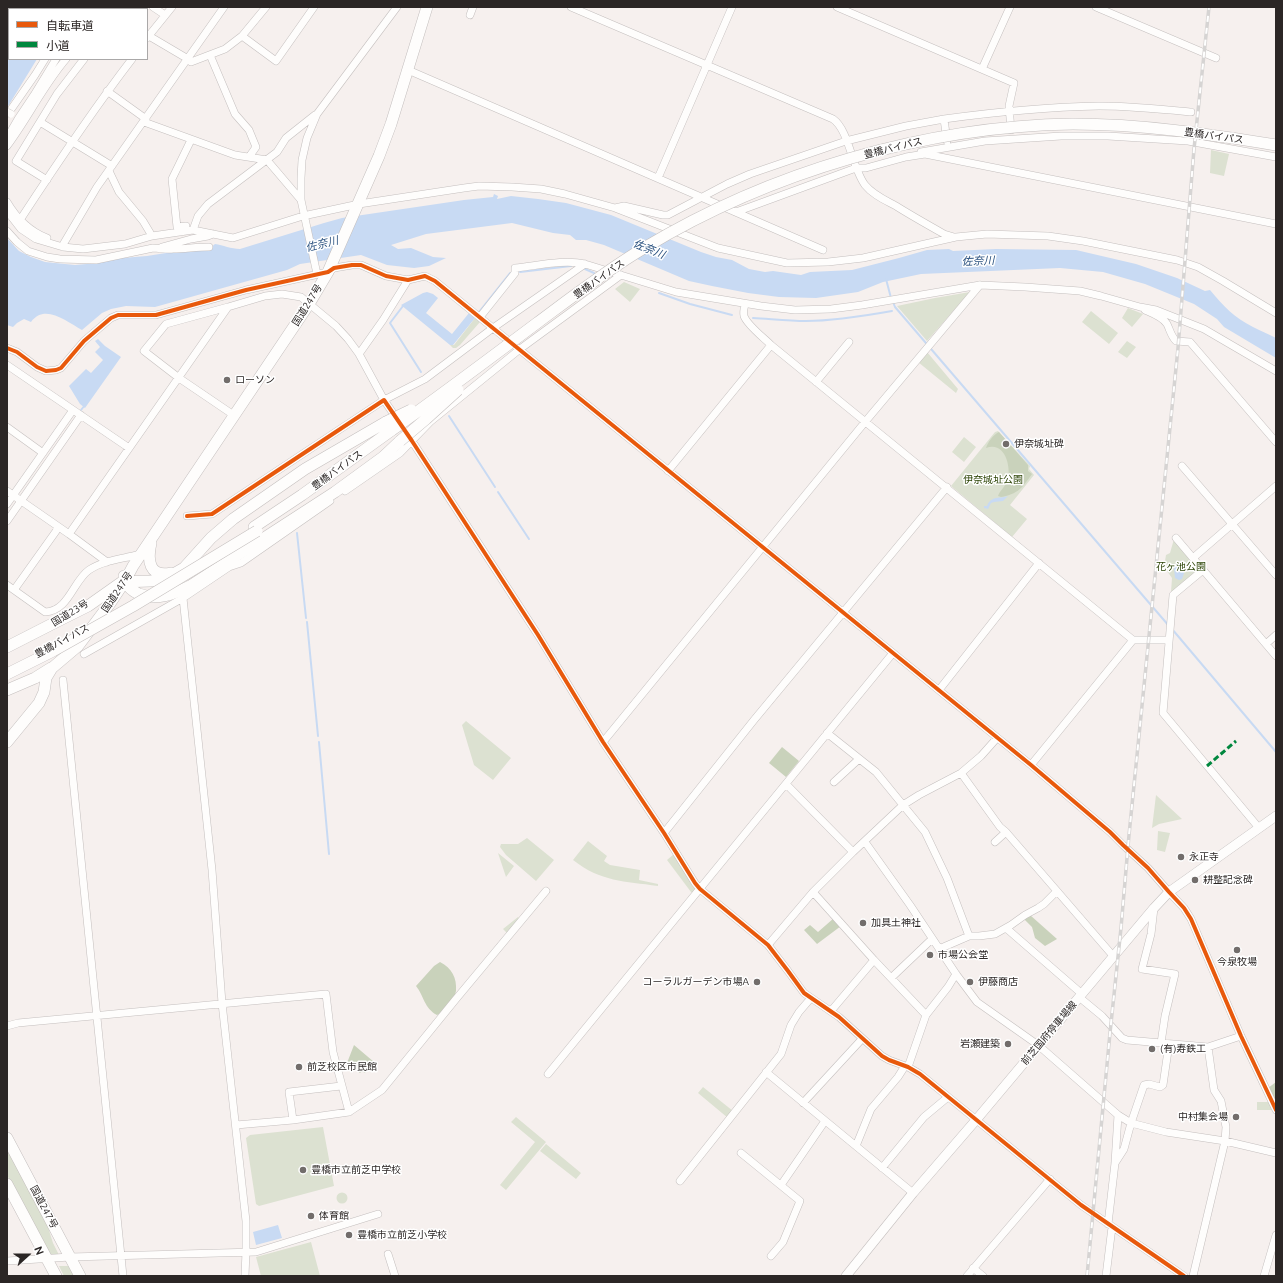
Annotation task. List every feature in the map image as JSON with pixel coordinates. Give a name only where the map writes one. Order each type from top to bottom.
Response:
[{"type":"highway","name":"国道247号","points":[[126,575],[151,541],[235,416],[309,304],[330,268],[380,156],[427,7]]},
{"type":"highway","name":"豊橋バイパス","points":[[393,431],[574,296],[644,248],[701,217],[757,191],[845,160],[898,146],[941,137],[1018,127],[1074,124],[1164,129],[1276,145]]},
{"type":"highway","name":"豊橋バイパス","points":[[7,674],[53,651],[133,606],[256,529],[619,270],[685,230],[758,195],[802,178],[899,150],[942,141],[1018,132],[1074,129],[1164,133],[1276,149]]},
{"type":"highway","points":[[151,598],[130,589],[126,575],[150,581],[159,580],[170,576],[191,561],[211,538],[233,519],[305,469],[393,431]]},
{"type":"highway","points":[[105,609],[114,602],[123,598],[156,598],[190,586],[335,492],[383,457],[393,431]]},
{"type":"highway","name":"国道247号","points":[[7,742],[39,703],[44,692],[46,678],[52,668],[78,646],[105,609],[137,555],[182,494]]},
{"type":"highway","name":"豊橋バイパス","points":[[7,670],[51,648],[131,603],[256,529]]},
{"type":"highway","points":[[151,541],[148,554],[149,563],[153,570],[161,574],[166,574],[181,569]]},
{"type":"highway","name":"国道23号","points":[[7,647],[50,625],[97,597],[115,581],[126,575]]},
{"type":"highway","points":[[7,690],[35,678],[52,668]]},
{"type":"highway","name":"国道247号","points":[[7,1138],[80,1276]]},
{"type":"highway","points":[[7,1184],[56,1276]]},
{"type":"main road","name":"前芝国府停車場線","points":[[846,1276],[913,1193],[1154,908],[1169,892],[1276,816]]},
{"type":"street","points":[[153,7],[166,15]]},
{"type":"street","points":[[172,7],[148,37],[191,62],[226,49],[242,36],[266,7]]},
{"type":"street","points":[[63,245],[110,168],[224,7]]},
{"type":"street","points":[[242,36],[276,61],[314,7]]},
{"type":"street","points":[[316,272],[300,200],[302,160],[307,138],[317,114],[397,7]]},
{"type":"street","points":[[470,15],[473,7]]},
{"type":"street","points":[[571,7],[833,119],[839,124],[856,168],[866,187],[877,196],[944,234],[956,237]]},
{"type":"street","points":[[658,178],[732,7]]},
{"type":"street","points":[[837,7],[1014,83],[1009,106],[1011,138]]},
{"type":"street","points":[[982,69],[1010,7]]},
{"type":"street","points":[[1096,7],[1216,58]]},
{"type":"street","points":[[210,55],[235,114],[249,130],[256,147],[249,157]]},
{"type":"street","points":[[18,119],[10,111],[36,75],[44,60]]},
{"type":"street","points":[[7,138],[55,60]]},
{"type":"street","points":[[7,146],[56,71],[65,60]]},
{"type":"street","points":[[47,180],[16,161],[57,94],[83,60]]},
{"type":"street","points":[[20,220],[107,91],[131,60]]},
{"type":"street","points":[[408,70],[702,196],[823,250]]},
{"type":"street","points":[[107,91],[145,120],[191,140],[235,155],[266,160],[300,200]]},
{"type":"street","points":[[615,208],[624,206],[668,215],[702,196],[750,174],[846,141],[906,126],[944,119],[1010,110],[1099,106],[1191,112]]},
{"type":"street","points":[[194,228],[198,216],[208,204],[277,152],[286,138],[317,114]]},
{"type":"street","points":[[944,119],[947,147]]},
{"type":"street","points":[[40,122],[110,168],[119,192],[152,236]]},
{"type":"street","points":[[736,212],[856,168],[866,168],[947,147],[1011,138],[1108,136],[1153,138],[1188,141],[1276,158]]},
{"type":"street","points":[[191,140],[172,179],[177,228],[194,228],[233,238],[304,218],[479,186],[540,189],[590,200],[615,208],[718,248],[787,263],[828,262],[863,258],[956,237],[987,234],[1048,236],[1083,241],[1177,260],[1198,267],[1276,313]]},
{"type":"street","points":[[906,157],[926,154],[933,155],[1276,224]]},
{"type":"street","points":[[7,202],[27,227],[41,236],[63,245]]},
{"type":"street","points":[[7,211],[28,235],[45,242],[83,249],[125,244],[152,236],[194,228]]},
{"type":"street","points":[[7,231],[28,251],[60,260],[96,260],[160,248],[191,238],[213,234]]},
{"type":"street","points":[[160,248],[172,250],[194,247],[209,248]]},
{"type":"street","points":[[480,317],[515,273],[515,268],[564,262],[578,262],[586,264],[676,292],[745,304],[795,310],[831,309],[912,298],[980,285],[1026,286],[1080,292],[1156,310],[1204,329],[1276,371]]},
{"type":"street","points":[[187,516],[212,514],[384,400],[425,379],[494,328],[586,264]]},
{"type":"street","points":[[7,348],[17,352],[46,371],[56,370],[61,368],[84,341],[111,318],[118,315],[156,315],[330,268],[352,265],[361,265],[386,276],[408,280],[426,276],[435,281],[1031,765],[1110,832],[1148,868],[1184,908],[1191,919],[1276,1110]]},
{"type":"street","points":[[84,654],[183,598],[229,568],[241,563],[400,453],[430,422],[520,349],[621,275]]},
{"type":"street","points":[[359,354],[383,320],[408,280]]},
{"type":"street","points":[[603,742],[865,422],[980,285]]},
{"type":"street","points":[[235,416],[178,378],[144,351],[166,324],[265,296],[282,294],[301,297],[336,326],[359,354],[384,400],[538,635],[603,742],[664,833],[694,883],[768,945],[804,993],[839,1017],[882,1056],[907,1066],[920,1074],[1081,1205],[1184,1276]]},
{"type":"street","points":[[745,304],[743,310],[747,322],[771,345],[1133,640],[1169,640]]},
{"type":"street","points":[[69,534],[228,307]]},
{"type":"street","points":[[1140,307],[1164,320],[1171,336],[1176,342],[1190,342],[1276,442]]},
{"type":"street","points":[[816,382],[849,342]]},
{"type":"street","points":[[668,471],[771,345]]},
{"type":"street","points":[[7,365],[129,448]]},
{"type":"street","points":[[7,504],[10,493],[43,453],[73,410]]},
{"type":"street","points":[[7,521],[81,415]]},
{"type":"street","points":[[7,427],[43,453]]},
{"type":"street","points":[[1182,466],[1276,575]]},
{"type":"street","points":[[1193,558],[1276,486]]},
{"type":"street","points":[[664,833],[754,720],[947,487]]},
{"type":"street","points":[[10,493],[107,562]]},
{"type":"street","points":[[14,590],[59,527]]},
{"type":"street","points":[[1176,538],[1276,656]]},
{"type":"street","points":[[7,585],[46,612],[51,611],[64,604],[82,576],[90,569],[107,562],[137,555]]},
{"type":"street","points":[[939,690],[1039,563]]},
{"type":"street","points":[[1203,570],[1173,595],[1163,713],[1259,828]]},
{"type":"street","points":[[183,598],[212,870],[222,1004],[246,1221],[245,1276]]},
{"type":"street","points":[[1266,644],[1276,635]]},
{"type":"street","points":[[1031,765],[1133,640]]},
{"type":"street","points":[[548,1074],[893,653]]},
{"type":"street","points":[[63,680],[124,1276]]},
{"type":"street","points":[[827,733],[876,772],[925,832],[947,878],[969,936]]},
{"type":"street","points":[[768,945],[814,892],[853,852],[903,805],[919,794],[961,773],[981,756],[997,738]]},
{"type":"street","points":[[834,782],[859,759]]},
{"type":"street","points":[[961,773],[1000,827],[1006,832],[1114,957]]},
{"type":"street","points":[[786,784],[853,852]]},
{"type":"street","points":[[995,842],[1006,832]]},
{"type":"street","points":[[865,842],[977,1002],[1038,1045],[1118,1115],[1131,1123],[1166,1132],[1225,1141],[1276,1153]]},
{"type":"street","points":[[236,1125],[293,1120],[349,1112],[382,1090],[546,891]]},
{"type":"street","points":[[939,949],[969,936],[990,935],[1006,928],[1044,904],[1057,891]]},
{"type":"street","points":[[814,892],[926,1016]]},
{"type":"street","points":[[1154,908],[1151,934],[1142,969],[1175,974],[1165,1016],[1161,1043]]},
{"type":"street","points":[[1006,928],[1080,995],[1122,1038],[1127,1040],[1208,1047],[1242,1036]]},
{"type":"street","points":[[891,978],[932,939]]},
{"type":"street","points":[[831,1011],[874,960]]},
{"type":"street","points":[[856,1146],[871,1109],[907,1066],[926,1016],[956,974]]},
{"type":"street","points":[[7,1026],[18,1023],[326,994],[333,1052],[349,1112]]},
{"type":"street","points":[[680,1181],[781,1054],[791,1025],[799,1012],[811,998]]},
{"type":"street","points":[[803,1103],[862,1039]]},
{"type":"street","points":[[1115,1163],[1124,1149],[1144,1085],[1150,1084],[1160,1087],[1163,1085],[1169,1044]]},
{"type":"street","points":[[1193,1276],[1225,1141],[1226,1127],[1221,1101],[1214,1090],[1208,1047]]},
{"type":"street","points":[[766,1072],[913,1193]]},
{"type":"street","points":[[293,1120],[289,1092],[341,1086]]},
{"type":"street","points":[[882,1168],[924,1117],[948,1097]]},
{"type":"street","points":[[1106,1276],[1118,1115]]},
{"type":"street","points":[[781,1185],[825,1121]]},
{"type":"street","points":[[741,1153],[800,1201],[783,1242],[771,1256]]},
{"type":"street","points":[[967,1276],[1050,1179]]},
{"type":"street","points":[[7,1261],[70,1257],[256,1252],[378,1214]]},
{"type":"street","points":[[1264,1276],[1276,1235]]},
{"type":"street","points":[[388,1254],[395,1276]]},
{"type":"street","points":[[7,1265],[15,1261]]},
{"type":"street","points":[[973,1268],[982,1276]]},
{"type":"green space","points":[[1211,150],[1229,154],[1224,176],[1210,173]]},
{"type":"green space","points":[[624,282],[640,289],[630,302],[615,289]]},
{"type":"green space","points":[[970,292],[927,341],[897,306],[935,298]]},
{"type":"green space","points":[[1128,308],[1143,314],[1132,327],[1122,318]]},
{"type":"green space","points":[[1091,311],[1118,333],[1109,344],[1082,322]]},
{"type":"green space","points":[[475,318],[480,322],[460,345],[453,348],[450,345],[454,345]]},
{"type":"green space","points":[[1127,341],[1136,347],[1127,358],[1118,352]]},
{"type":"green space","points":[[927,352],[958,389],[956,393],[918,362]]},
{"type":"green space","name":"伊奈城址公園","points":[[998,431],[1030,466],[1029,469],[1034,475],[1010,505],[1027,519],[1012,537],[951,486],[995,432]]},
{"type":"green space","points":[[999,432],[1028,465],[1028,471],[1032,474],[1019,490],[1001,497],[998,496],[1008,480],[1009,474],[1007,462],[1002,451],[998,448],[986,448],[991,439]]},
{"type":"green space","points":[[964,437],[976,447],[964,462],[952,452]]},
{"type":"green space","name":"花ヶ池公園","points":[[1174,539],[1198,567],[1197,571],[1173,592],[1171,592],[1172,578],[1164,567],[1166,555],[1170,553]]},
{"type":"green space","points":[[466,721],[511,758],[493,780],[474,765],[462,725]]},
{"type":"green space","points":[[782,747],[799,761],[786,777],[769,763]]},
{"type":"green space","points":[[1156,795],[1182,819],[1159,824],[1152,828]]},
{"type":"green space","points":[[1158,831],[1170,833],[1165,852],[1157,850]]},
{"type":"green space","points":[[527,838],[554,860],[536,881],[506,855],[500,847],[501,844],[518,844]]},
{"type":"green space","points":[[588,841],[607,856],[604,861],[610,865],[640,870],[639,880],[658,884],[658,886],[603,877],[583,867],[573,860]]},
{"type":"green space","points":[[498,853],[514,866],[506,877]]},
{"type":"green space","points":[[674,854],[697,890],[695,893],[691,892],[667,860]]},
{"type":"green space","points":[[1030,915],[1057,939],[1045,946],[1035,938],[1032,927],[1023,918]]},
{"type":"green space","points":[[518,917],[520,919],[508,934],[503,929]]},
{"type":"green space","points":[[834,918],[841,926],[817,944],[804,930],[810,925],[818,932]]},
{"type":"green space","points":[[440,962],[451,970],[456,982],[456,991],[454,1000],[437,1015],[429,1009],[416,986],[434,966]]},
{"type":"green space","points":[[354,1045],[374,1062],[365,1073],[362,1071],[360,1073],[347,1063]]},
{"type":"green space","points":[[1276,1082],[1276,1097],[1274,1099],[1268,1088]]},
{"type":"green space","points":[[703,1087],[733,1111],[728,1118],[698,1093]]},
{"type":"green space","points":[[1257,1102],[1271,1102],[1274,1110],[1257,1110]]},
{"type":"green space","points":[[516,1117],[546,1142],[506,1190],[500,1185],[535,1142],[511,1122]]},
{"type":"green space","points":[[323,1127],[334,1186],[259,1206],[256,1204],[246,1138],[250,1135]]},
{"type":"green space","points":[[546,1144],[581,1173],[576,1179],[540,1151]]},
{"type":"green space","points":[[7,1146],[46,1221],[53,1243],[59,1255],[49,1256],[7,1175]]},
{"type":"green space","points":[[342,1192],[346,1194],[348,1198],[346,1202],[342,1204],[338,1202],[336,1198],[338,1194]]},
{"type":"green space","points":[[311,1242],[320,1276],[261,1276],[256,1257]]},
{"type":"green space","points":[[59,1266],[70,1266],[75,1276],[64,1276]]},
{"type":"water","points":[[7,7],[80,7],[8,8],[8,60],[36,60],[7,108]]},
{"type":"water","name":"佐奈川","points":[[494,194],[498,196],[497,199],[511,196],[538,199],[566,203],[611,215],[701,252],[732,260],[749,269],[765,272],[773,271],[801,275],[810,272],[852,270],[927,250],[1076,250],[1136,264],[1177,278],[1205,291],[1210,290],[1225,307],[1240,319],[1276,338],[1276,358],[1224,327],[1217,319],[1194,304],[1145,284],[1103,272],[1060,268],[921,274],[883,282],[858,292],[816,298],[779,297],[748,293],[689,281],[604,245],[586,240],[576,240],[570,235],[553,233],[512,223],[426,234],[391,245],[398,249],[411,248],[433,257],[446,258],[429,266],[414,268],[387,265],[361,255],[300,264],[287,270],[155,307],[126,306],[111,309],[102,313],[82,330],[63,319],[49,314],[43,314],[31,322],[24,319],[13,327],[7,325],[7,238],[19,251],[45,262],[75,265],[98,263],[110,259],[209,249],[215,244],[240,249],[342,218],[493,197]]},
{"type":"water","points":[[427,292],[438,298],[426,313],[452,334],[469,313],[475,318],[453,345],[450,345],[401,305]]},
{"type":"water","points":[[98,339],[121,357],[85,408],[80,404],[69,386],[86,369],[91,373],[103,360],[95,352],[100,347],[95,341]]},
{"type":"water","points":[[1008,496],[1003,501],[991,503],[988,509],[984,508],[984,506],[987,506],[991,500]]},
{"type":"water","points":[[1176,565],[1183,569],[1184,573],[1182,579],[1179,580],[1175,578],[1174,568]]},
{"type":"water","points":[[278,1225],[282,1238],[256,1245],[253,1232]]},
{"type":"waterway","points":[[520,272],[571,266]]},
{"type":"waterway","points":[[585,269],[594,273]]},
{"type":"waterway","points":[[479,312],[510,273]]},
{"type":"waterway","points":[[886,279],[891,298]]},
{"type":"waterway","points":[[659,293],[690,304],[732,315]]},
{"type":"waterway","points":[[893,302],[895,307],[1169,626]]},
{"type":"waterway","points":[[404,306],[390,323],[421,372]]},
{"type":"waterway","points":[[753,318],[817,321],[849,318],[892,311]]},
{"type":"waterway","points":[[81,410],[85,405]]},
{"type":"waterway","points":[[449,416],[495,487]]},
{"type":"waterway","points":[[498,492],[529,539]]},
{"type":"waterway","points":[[297,533],[306,618]]},
{"type":"waterway","points":[[307,622],[318,736]]},
{"type":"waterway","points":[[1172,629],[1276,752]]},
{"type":"waterway","points":[[319,742],[329,854]]},
{"type":"railway","points":[[1087,1276],[1129,835],[1178,348],[1194,149],[1209,7]]},
{"type":"marked path","points":[[1207,766],[1236,741]]},
{"type":"cycle path","points":[[7,348],[17,352],[37,367],[46,371],[56,370],[61,368],[84,341],[111,318],[118,315],[156,315],[246,290],[328,272],[334,268],[352,265],[361,265],[386,276],[408,280],[425,276],[435,281],[1031,765],[1110,832],[1148,868],[1184,908],[1191,919],[1241,1036],[1276,1110]]},
{"type":"cycle path","points":[[187,516],[212,514],[384,400],[538,635],[603,742],[700,889],[768,945],[804,993],[839,1017],[882,1056],[920,1074],[1081,1205],[1184,1276]]},
{"type":"place","name":"ローソン","points":[[227,380]]},
{"type":"place","name":"伊奈城址碑","points":[[1006,444]]},
{"type":"place","name":"永正寺","points":[[1181,857]]},
{"type":"place","name":"耕整記念碑","points":[[1195,880]]},
{"type":"place","name":"加具土神社","points":[[863,923]]},
{"type":"place","name":"今泉牧場","points":[[1237,950]]},
{"type":"place","name":"市場公会堂","points":[[930,955]]},
{"type":"place","name":"コーラルガーデン市場A","points":[[757,982]]},
{"type":"place","name":"伊藤商店","points":[[970,982]]},
{"type":"place","name":"岩瀬建築","points":[[1008,1044]]},
{"type":"place","name":"(有)寿鉄工","points":[[1152,1049]]},
{"type":"place","name":"前芝校区市民館","points":[[299,1067]]},
{"type":"place","name":"中村集会場","points":[[1236,1117]]},
{"type":"place","name":"豊橋市立前芝中学校","points":[[303,1170]]},
{"type":"place","name":"体育館","points":[[311,1216]]},
{"type":"place","name":"豊橋市立前芝小学校","points":[[349,1235]]}]
